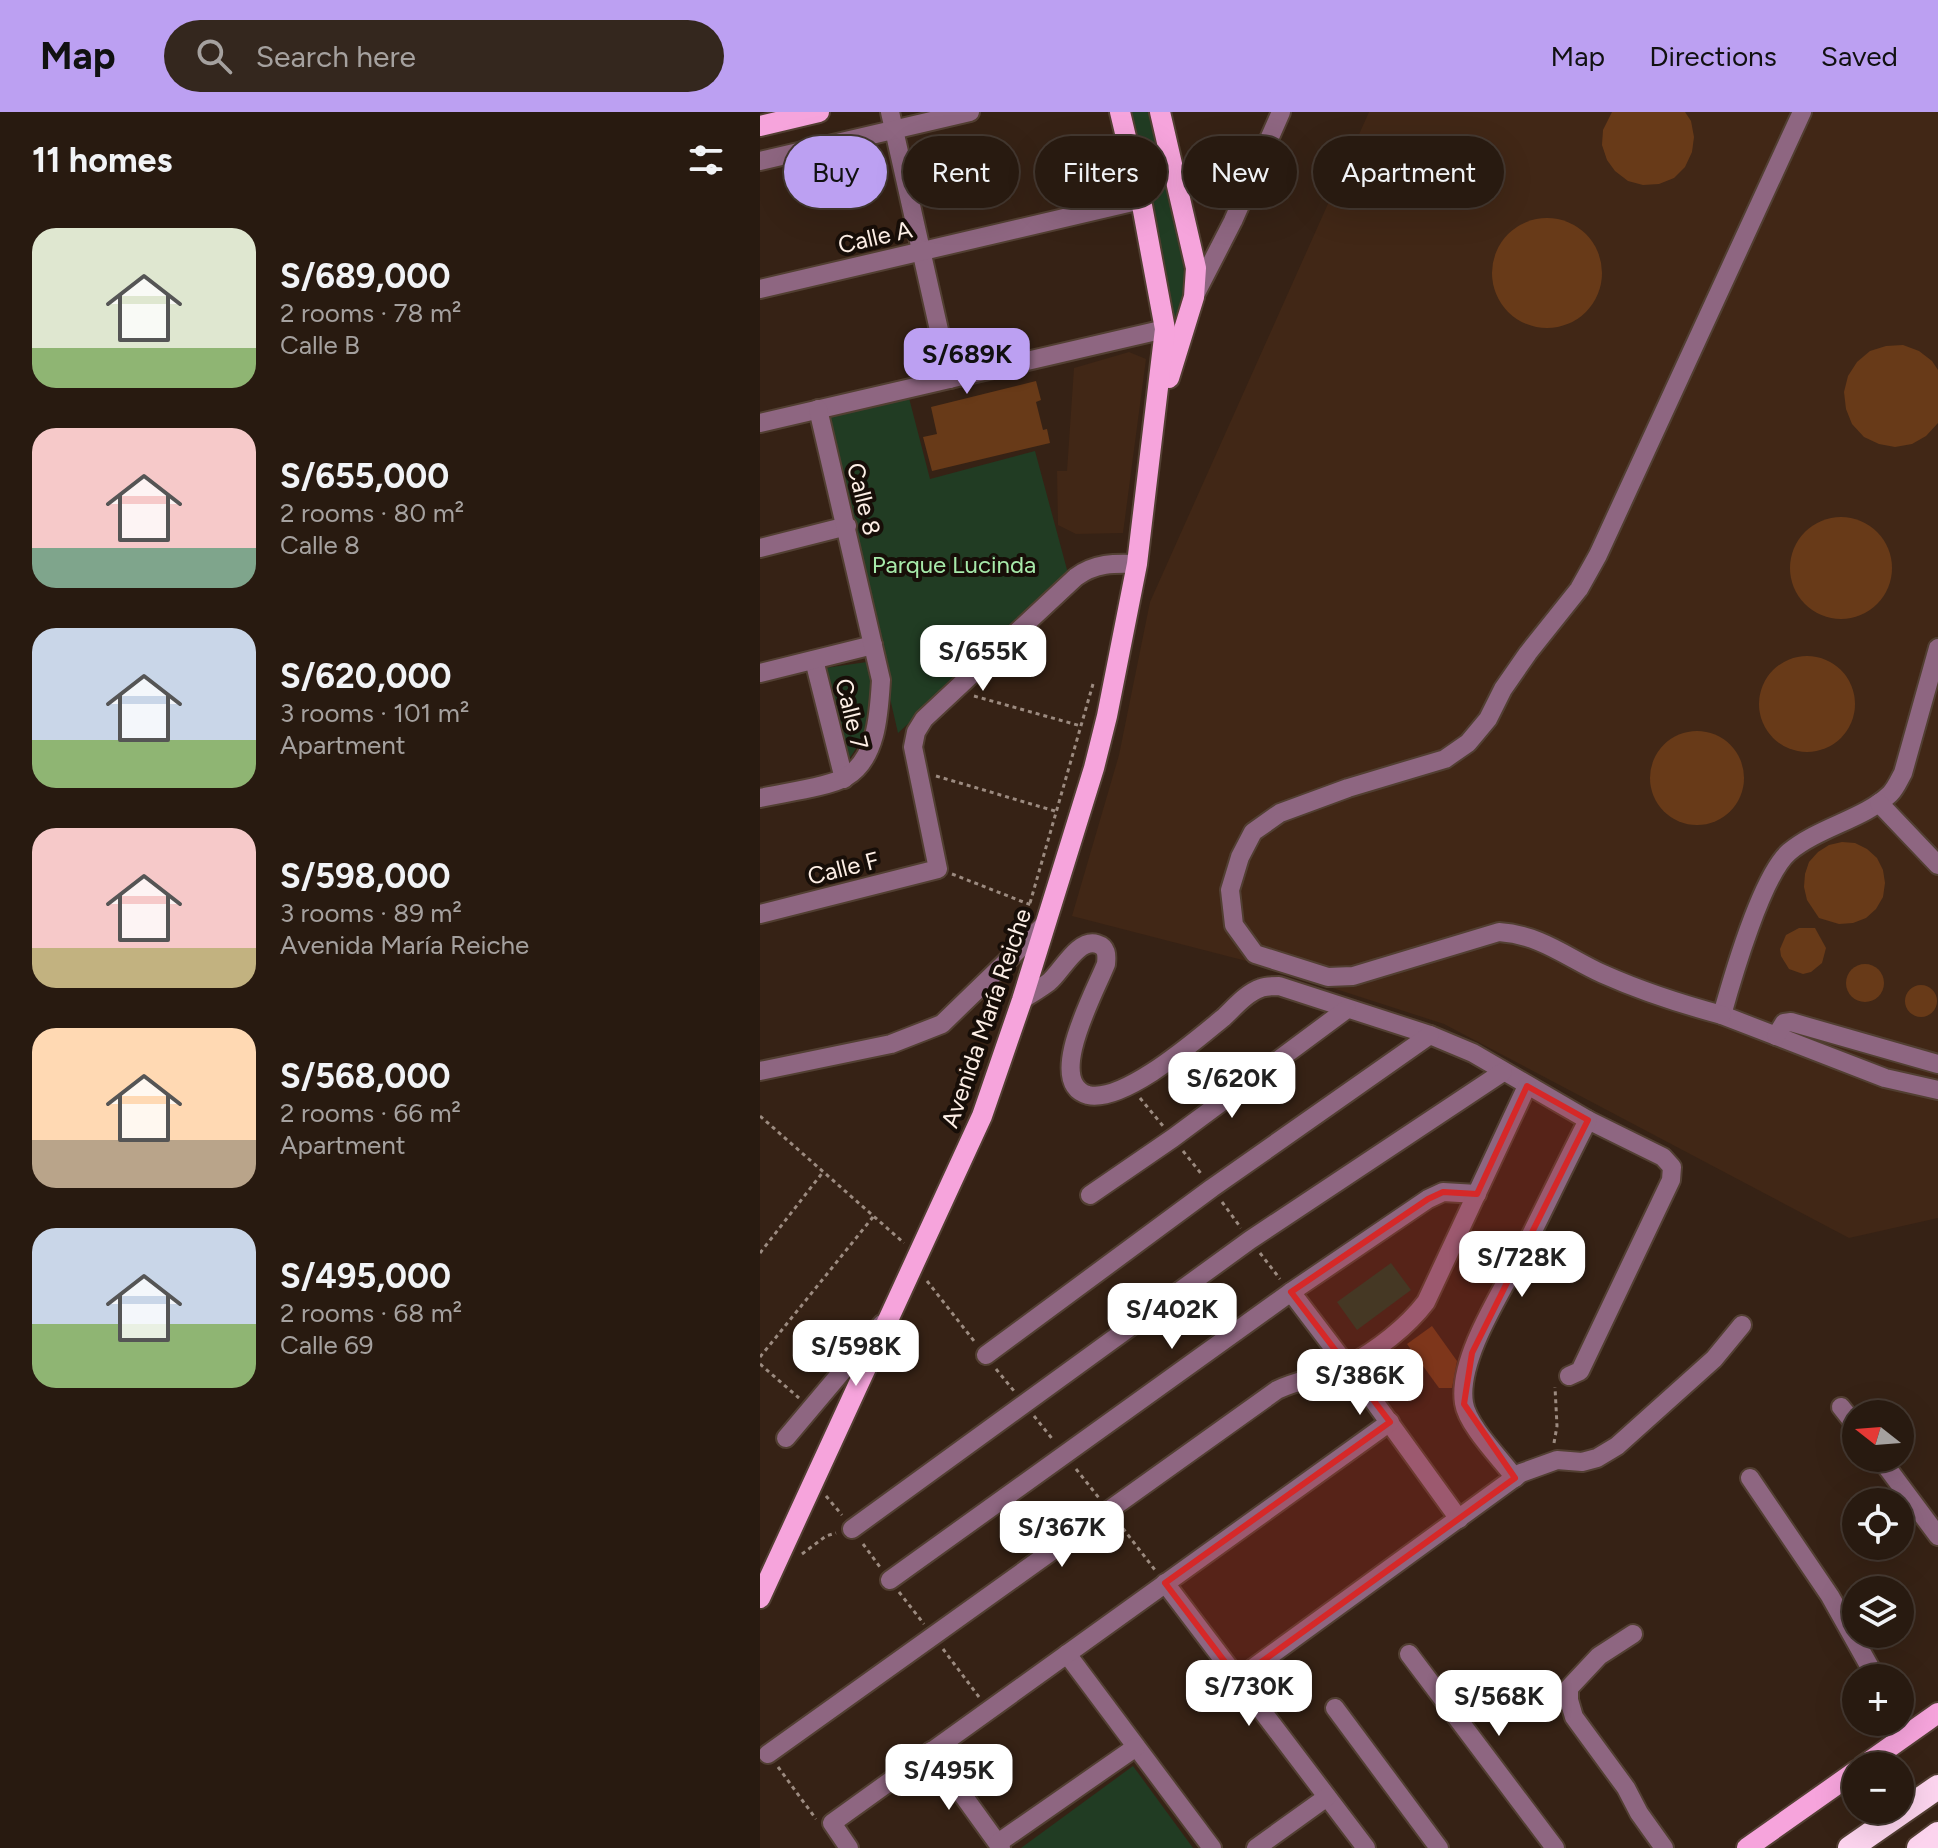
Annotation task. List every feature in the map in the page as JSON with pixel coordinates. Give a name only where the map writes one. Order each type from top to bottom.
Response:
[{"type":"highway","points":[[1850,1848],[1938,1787]]},
{"type":"highway","points":[[1919,1848],[1938,1834]]},
{"type":"main road","points":[[760,126],[819,112]]},
{"type":"main road","name":"Avenida María Reiche","points":[[1120,112],[1126,136]]},
{"type":"main road","name":"Avenida María Reiche","points":[[1155,420],[1194,297],[1195,257],[1160,112]]},
{"type":"main road","name":"Avenida María Reiche","points":[[760,1598],[982,1116],[1022,1000],[1094,768],[1122,651],[1137,564],[1165,329],[1142,208]]},
{"type":"main road","points":[[1914,1724],[1938,1713]]},
{"type":"main road","points":[[1878,1752],[1895,1736]]},
{"type":"main road","points":[[1747,1848],[1842,1781]]},
{"type":"street","points":[[760,161],[892,121],[970,112]]},
{"type":"street","points":[[1194,297],[1233,221],[1281,112]]},
{"type":"street","points":[[1802,112],[1598,555],[1579,589],[1528,653],[1503,689],[1488,719],[1468,743],[1445,759],[1348,788],[1280,813],[1253,832],[1240,857],[1230,890],[1234,925],[1255,954],[1328,977],[1353,976],[1499,932],[1516,933],[1536,938],[1602,974],[1684,1005],[1722,1015],[1885,1078],[1938,1090]]},
{"type":"street","points":[[892,121],[950,379]]},
{"type":"street","name":"Calle A","points":[[760,289],[1106,208]]},
{"type":"street","points":[[760,423],[1165,329]]},
{"type":"street","name":"Calle 8","points":[[818,409],[881,680],[875,735],[859,767],[844,779]]},
{"type":"street","points":[[760,548],[847,526]]},
{"type":"street","points":[[938,869],[913,747],[916,732],[924,719],[1090,567],[1137,564]]},
{"type":"street","points":[[760,673],[873,645]]},
{"type":"street","points":[[1722,1015],[1768,884],[1787,853],[1826,829],[1879,803],[1893,791],[1903,773],[1938,648]]},
{"type":"street","name":"Calle 7","points":[[814,660],[844,779]]},
{"type":"street","points":[[760,798],[844,779]]},
{"type":"street","points":[[1879,803],[1938,865]]},
{"type":"street","name":"Calle F","points":[[760,914],[938,869]]},
{"type":"street","points":[[760,1071],[891,1044],[942,1024],[1043,926]]},
{"type":"street","points":[[1022,1000],[1051,981],[1082,946],[1092,943],[1101,945],[1107,952],[1106,964],[1072,1049],[1069,1070],[1074,1086],[1085,1094],[1099,1096],[1130,1086],[1188,1048],[1251,993],[1263,986],[1279,986],[1430,1035],[1473,1053],[1588,1120],[1663,1157],[1672,1167],[1671,1180],[1580,1371],[1562,1380]]},
{"type":"street","points":[[1090,1195],[1173,1138],[1347,1009]]},
{"type":"street","points":[[1776,1036],[1784,1023],[1791,1022],[1938,1064]]},
{"type":"street","points":[[986,1355],[1212,1188],[1430,1035]]},
{"type":"street","points":[[852,1529],[1250,1240],[1503,1072]]},
{"type":"street","points":[[768,1754],[1277,1390],[1347,1365],[1412,1321],[1426,1302],[1527,1086]]},
{"type":"street","points":[[1515,1478],[1469,1417],[1464,1404],[1467,1371],[1485,1326],[1588,1120]]},
{"type":"street","points":[[890,1580],[1291,1292],[1428,1199],[1443,1192],[1477,1194]]},
{"type":"street","points":[[1291,1292],[1459,1519]]},
{"type":"street","points":[[786,1438],[893,1311]]},
{"type":"street","points":[[1238,1679],[1515,1478],[1557,1460],[1582,1462],[1597,1458],[1617,1446],[1714,1359],[1742,1325]]},
{"type":"street","points":[[849,1848],[832,1823],[1390,1422]]},
{"type":"street","points":[[1890,1472],[1938,1536]]},
{"type":"street","points":[[1750,1478],[1830,1596],[1868,1664]]},
{"type":"street","points":[[1165,1583],[1366,1848]]},
{"type":"street","points":[[1633,1634],[1599,1656],[1585,1670],[1569,1688],[1569,1700],[1574,1717],[1626,1788],[1664,1848]]},
{"type":"street","points":[[1067,1654],[1212,1848]]},
{"type":"street","points":[[1409,1654],[1555,1848]]},
{"type":"street","points":[[1335,1708],[1439,1848]]},
{"type":"street","points":[[931,1751],[1000,1846],[1136,1747]]},
{"type":"street","points":[[1256,1848],[1327,1797]]},
{"type":"path","points":[[1030,903],[1094,683]]},
{"type":"path","points":[[955,691],[1081,726]]},
{"type":"path","points":[[917,771],[1056,812]]},
{"type":"path","points":[[938,869],[1030,903],[1043,926]]},
{"type":"path","points":[[760,1116],[905,1244],[916,1232],[926,1240]]},
{"type":"path","points":[[760,1253],[823,1172]]},
{"type":"path","points":[[760,1357],[873,1216]]},
{"type":"path","points":[[914,1266],[1165,1583]]},
{"type":"path","points":[[760,1364],[811,1409]]},
{"type":"path","points":[[1550,1462],[1562,1380]]},
{"type":"path","points":[[776,1563],[797,1557],[826,1536],[852,1529]]},
{"type":"path","points":[[768,1754],[824,1830],[832,1823]]},
{"type":"highlighted area","points":[[1527,1086],[1588,1120],[1472,1353],[1464,1404],[1515,1478],[1238,1679],[1165,1583],[1390,1422],[1291,1292],[1428,1199],[1443,1192],[1477,1194]]},
{"type":"shaded area","points":[[1369,112],[1938,112],[1938,1218],[1849,1238],[1444,1024],[1258,964],[1072,916],[1119,755],[1150,602],[1326,208],[1504,208],[1504,136],[1358,136]]},
{"type":"shaded area","points":[[1129,352],[1146,359],[1123,533],[1076,534],[1058,525],[1057,471],[1067,471],[1074,368]]},
{"type":"green space","points":[[1129,112],[1148,112],[1154,136],[1134,136]]},
{"type":"green space","points":[[1167,183],[1179,238],[1185,287],[1183,306],[1173,329],[1169,290],[1151,208],[1167,208]]},
{"type":"green space","name":"Parque Lucinda","points":[[909,398],[930,479],[1035,451],[1069,577],[898,733],[825,416]]},
{"type":"green space","points":[[867,662],[872,688],[870,712],[863,736],[849,759],[825,668]]},
{"type":"green space","points":[[1391,1263],[1411,1290],[1357,1330],[1337,1302]]},
{"type":"green space","points":[[1133,1766],[1193,1848],[1021,1848]]},
{"type":"building","points":[[1612,112],[1685,112],[1691,121],[1694,137],[1685,167],[1674,178],[1659,184],[1643,185],[1628,181],[1607,160],[1602,145],[1603,130]]},
{"type":"building","points":[[1547,218],[1568,222],[1586,234],[1598,252],[1602,273],[1598,294],[1586,312],[1568,324],[1547,328],[1526,324],[1508,312],[1496,294],[1492,273],[1496,252],[1508,234],[1526,222]]},
{"type":"building","points":[[1903,345],[1919,351],[1938,370],[1938,423],[1926,436],[1912,444],[1895,447],[1864,437],[1852,424],[1844,392],[1848,376],[1857,362],[1870,351]]},
{"type":"building","points":[[1036,381],[1041,400],[1036,402],[1043,430],[1047,429],[1050,443],[932,471],[923,437],[937,434],[931,407]]},
{"type":"building","points":[[1841,517],[1860,521],[1877,532],[1888,549],[1892,568],[1888,587],[1877,604],[1860,615],[1841,619],[1822,615],[1805,604],[1794,587],[1790,568],[1794,549],[1805,532],[1822,521]]},
{"type":"building","points":[[1807,656],[1825,659],[1841,670],[1852,686],[1855,704],[1852,722],[1841,738],[1825,749],[1807,752],[1789,749],[1773,738],[1762,722],[1759,704],[1762,686],[1773,670],[1789,659]]},
{"type":"building","points":[[1697,731],[1715,735],[1730,745],[1740,760],[1744,778],[1740,796],[1730,811],[1715,821],[1697,825],[1679,821],[1664,811],[1654,796],[1650,778],[1654,760],[1664,745],[1679,735]]},
{"type":"building","points":[[1855,843],[1877,858],[1885,883],[1883,897],[1866,918],[1839,924],[1819,918],[1807,900],[1804,887],[1809,862],[1829,845]]},
{"type":"building","points":[[1799,928],[1815,928],[1826,948],[1822,963],[1803,974],[1789,969],[1780,949],[1786,935]]},
{"type":"building","points":[[1865,964],[1878,970],[1884,983],[1878,996],[1865,1002],[1852,996],[1846,983],[1852,970]]},
{"type":"building","points":[[1921,985],[1932,990],[1937,1001],[1932,1012],[1921,1017],[1910,1012],[1905,1001],[1910,990]]},
{"type":"building","points":[[1432,1326],[1457,1361],[1452,1388],[1439,1388],[1407,1344]]}]
